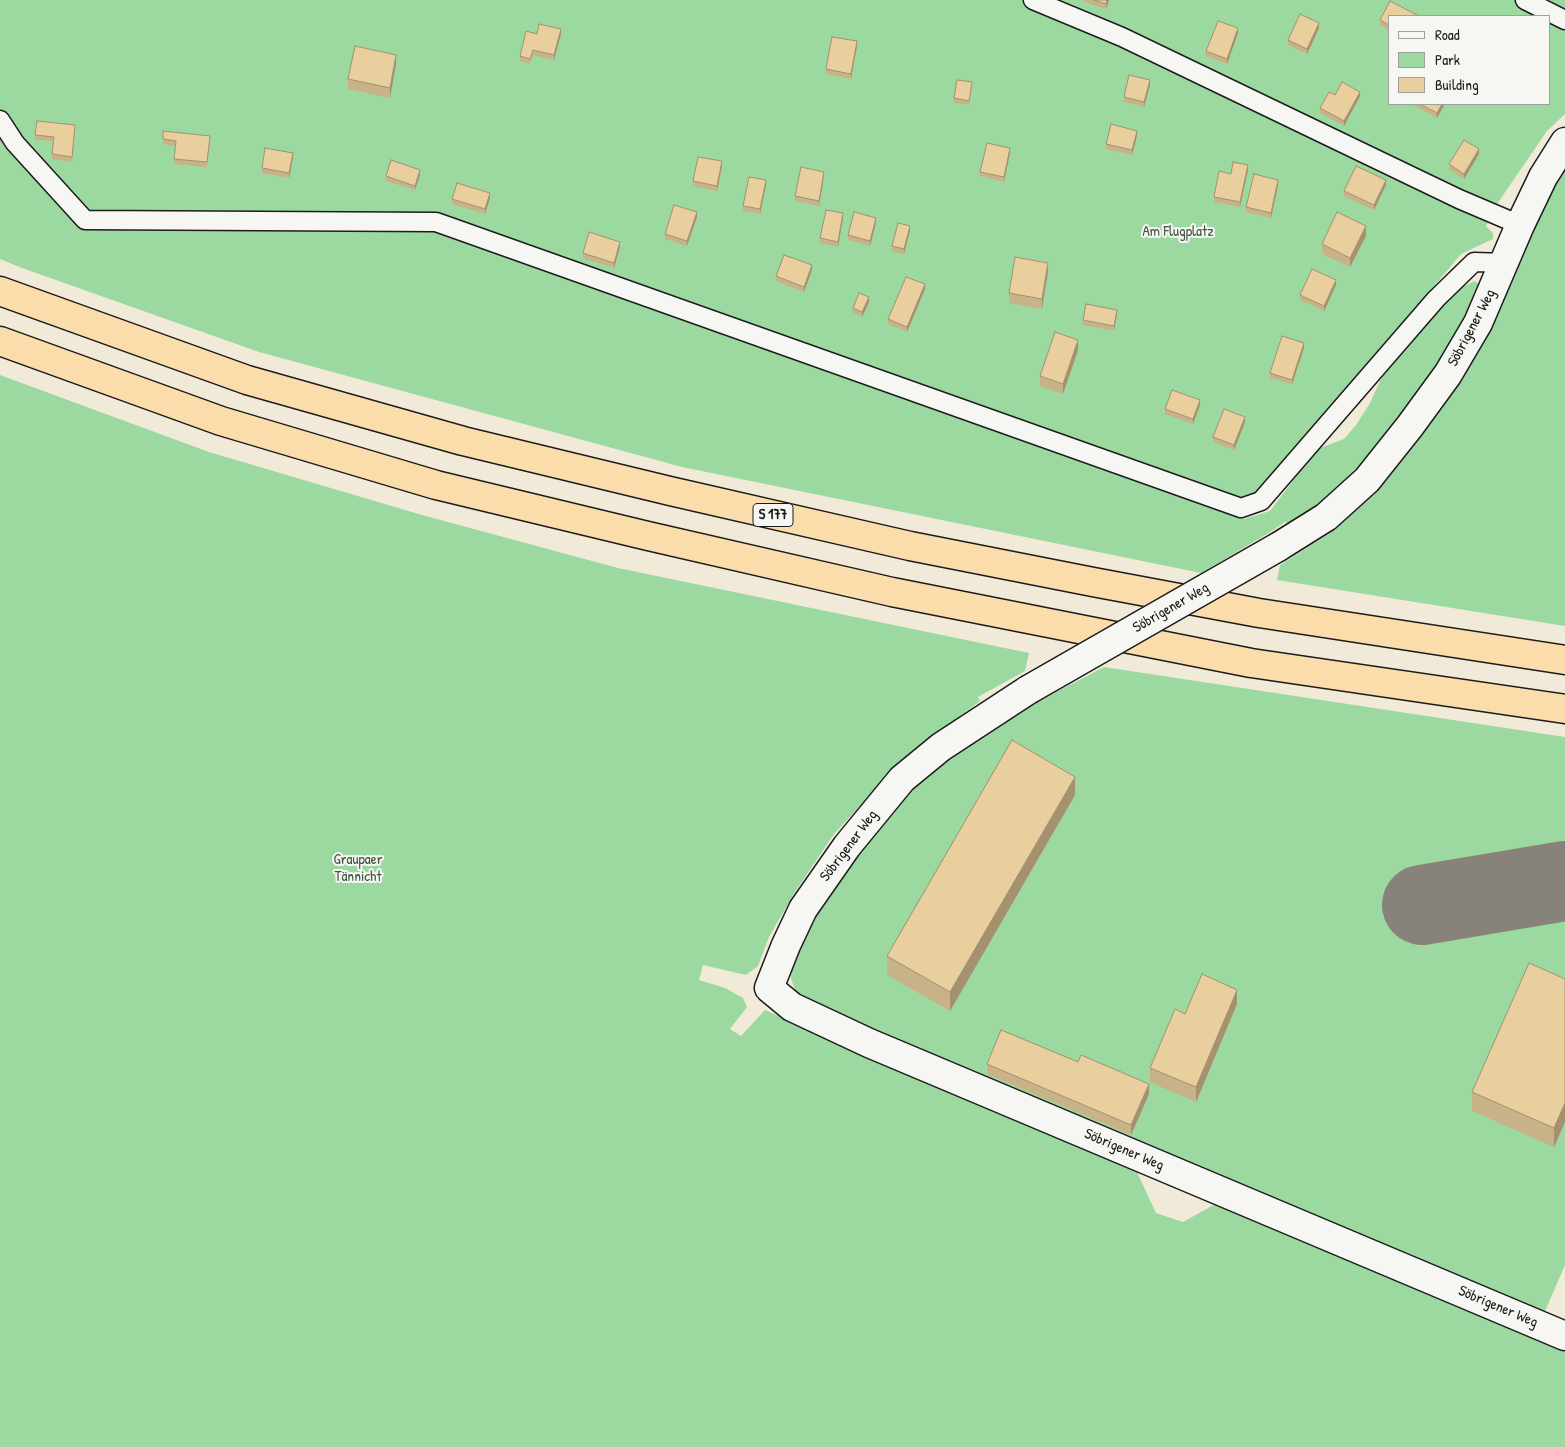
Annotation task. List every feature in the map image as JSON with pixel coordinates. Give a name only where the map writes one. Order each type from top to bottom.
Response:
[{"type":"highway","name":"S 177","points":[[0,291],[247,380],[463,441],[670,492],[910,546],[1093,582],[1259,613],[1565,660]]},
{"type":"highway","points":[[0,341],[221,421],[436,485],[648,536],[892,592],[1251,663],[1565,709]]},
{"type":"street","name":"Söbrigener Weg","points":[[1565,142],[1543,176],[1520,224],[1478,323],[1448,374],[1367,480],[1326,517],[1278,547],[1028,690],[941,747],[902,779],[847,846],[803,910],[786,945],[770,988],[792,1007],[869,1044],[1565,1336]]},
{"type":"lane","points":[[1033,0],[1122,37],[1459,200],[1520,224]]},
{"type":"lane","points":[[1525,0],[1565,20]]},
{"type":"lane","points":[[0,120],[15,143],[85,220],[436,222],[1241,508],[1261,501],[1436,299],[1474,262],[1504,262]]},
{"type":"green space","name":"Am Flugplatz","points":[[0,0],[1565,0],[1565,114],[1547,131],[1497,204],[1486,226],[1493,233],[1493,239],[1461,254],[1257,496],[1244,499],[1232,497],[893,391],[1244,519],[1270,511],[1317,449],[1344,439],[1356,425],[1370,403],[1381,379],[1439,305],[1460,288],[1475,281],[1483,288],[1439,369],[1360,468],[1318,507],[1290,525],[1285,522],[1201,573],[682,467],[259,352],[0,259]]},
{"type":"green space","points":[[1565,166],[1565,626],[1277,580],[1280,565],[1332,532],[1329,528],[1529,230]]},
{"type":"green space","name":"Graupaer Tännicht","points":[[0,375],[209,452],[422,515],[618,568],[1029,653],[1025,671],[978,697],[980,701],[936,734],[894,770],[834,834],[793,895],[769,937],[758,966],[746,975],[703,965],[699,980],[725,988],[743,998],[747,1007],[730,1029],[741,1036],[765,1010],[1136,1170],[1156,1213],[1183,1222],[1219,1202],[1565,1346],[1565,1447],[0,1447]]},
{"type":"green space","points":[[1104,667],[1565,737],[1565,1265],[1542,1318],[798,998],[791,979],[792,955],[814,908],[908,790],[945,757],[1003,720]]},
{"type":"building","points":[[1094,0],[1107,0],[1106,4]]},
{"type":"building","points":[[1390,1],[1417,15],[1388,15],[1388,24],[1380,20]]},
{"type":"building","points":[[1300,14],[1319,23],[1307,49],[1288,40]]},
{"type":"building","points":[[1218,21],[1238,28],[1227,59],[1206,51]]},
{"type":"building","points":[[539,24],[561,29],[554,55],[533,50],[530,59],[520,56],[526,31],[537,34]]},
{"type":"building","points":[[832,37],[857,41],[851,74],[826,69]]},
{"type":"building","points":[[355,46],[396,55],[390,88],[348,79]]},
{"type":"building","points":[[1129,75],[1150,80],[1144,102],[1124,97]]},
{"type":"building","points":[[957,80],[972,82],[969,101],[954,98]]},
{"type":"building","points":[[1342,82],[1360,92],[1344,121],[1320,108],[1329,92],[1335,95]]},
{"type":"building","points":[[1422,105],[1441,105],[1437,113]]},
{"type":"building","points":[[37,121],[75,125],[72,157],[52,154],[54,137],[35,135]]},
{"type":"building","points":[[1111,124],[1137,131],[1132,150],[1106,144]]},
{"type":"building","points":[[163,131],[210,136],[207,162],[174,159],[176,141],[163,139]]},
{"type":"building","points":[[1464,140],[1479,149],[1464,174],[1449,164]]},
{"type":"building","points":[[987,143],[1010,148],[1004,177],[980,172]]},
{"type":"building","points":[[265,148],[293,153],[289,173],[262,168]]},
{"type":"building","points":[[698,157],[722,161],[717,186],[693,181]]},
{"type":"building","points":[[391,160],[420,170],[415,186],[386,176]]},
{"type":"building","points":[[1233,162],[1248,165],[1240,202],[1214,197],[1219,171],[1231,174]]},
{"type":"building","points":[[1356,166],[1386,180],[1374,205],[1344,191]]},
{"type":"building","points":[[801,167],[824,172],[819,201],[795,196]]},
{"type":"building","points":[[1254,174],[1278,180],[1271,213],[1246,207]]},
{"type":"building","points":[[749,177],[766,180],[760,209],[743,206]]},
{"type":"building","points":[[457,183],[490,193],[485,209],[452,199]]},
{"type":"building","points":[[674,205],[697,212],[687,241],[665,234]]},
{"type":"building","points":[[826,210],[843,213],[838,242],[820,238]]},
{"type":"building","points":[[854,212],[876,218],[870,241],[848,235]]},
{"type":"building","points":[[1337,212],[1366,226],[1350,258],[1322,244]]},
{"type":"building","points":[[898,223],[910,226],[904,249],[892,246]]},
{"type":"building","points":[[589,232],[620,242],[614,263],[583,253]]},
{"type":"building","points":[[784,255],[812,265],[804,287],[776,276]]},
{"type":"building","points":[[1015,257],[1048,263],[1042,299],[1009,293]]},
{"type":"building","points":[[1312,269],[1336,280],[1324,306],[1300,295]]},
{"type":"building","points":[[906,277],[925,284],[907,327],[888,319]]},
{"type":"building","points":[[859,293],[869,297],[862,312],[853,308]]},
{"type":"building","points":[[1086,304],[1117,310],[1114,326],[1083,320]]},
{"type":"building","points":[[1055,332],[1078,340],[1063,384],[1040,376]]},
{"type":"building","points":[[1282,336],[1304,343],[1292,380],[1270,373]]},
{"type":"building","points":[[1172,390],[1200,400],[1193,419],[1165,409]]},
{"type":"building","points":[[1224,409],[1245,417],[1234,445],[1213,437]]},
{"type":"building","points":[[1012,740],[1075,777],[950,992],[887,956]]},
{"type":"building","points":[[1529,963],[1565,979],[1565,1103],[1554,1128],[1472,1092]]},
{"type":"building","points":[[1202,974],[1237,990],[1196,1087],[1150,1068],[1175,1009],[1185,1014]]},
{"type":"building","points":[[1001,1030],[1078,1062],[1081,1055],[1149,1084],[1131,1125],[987,1064]]},
{"type":"taxiway","points":[[1422,905],[1565,881]]}]
